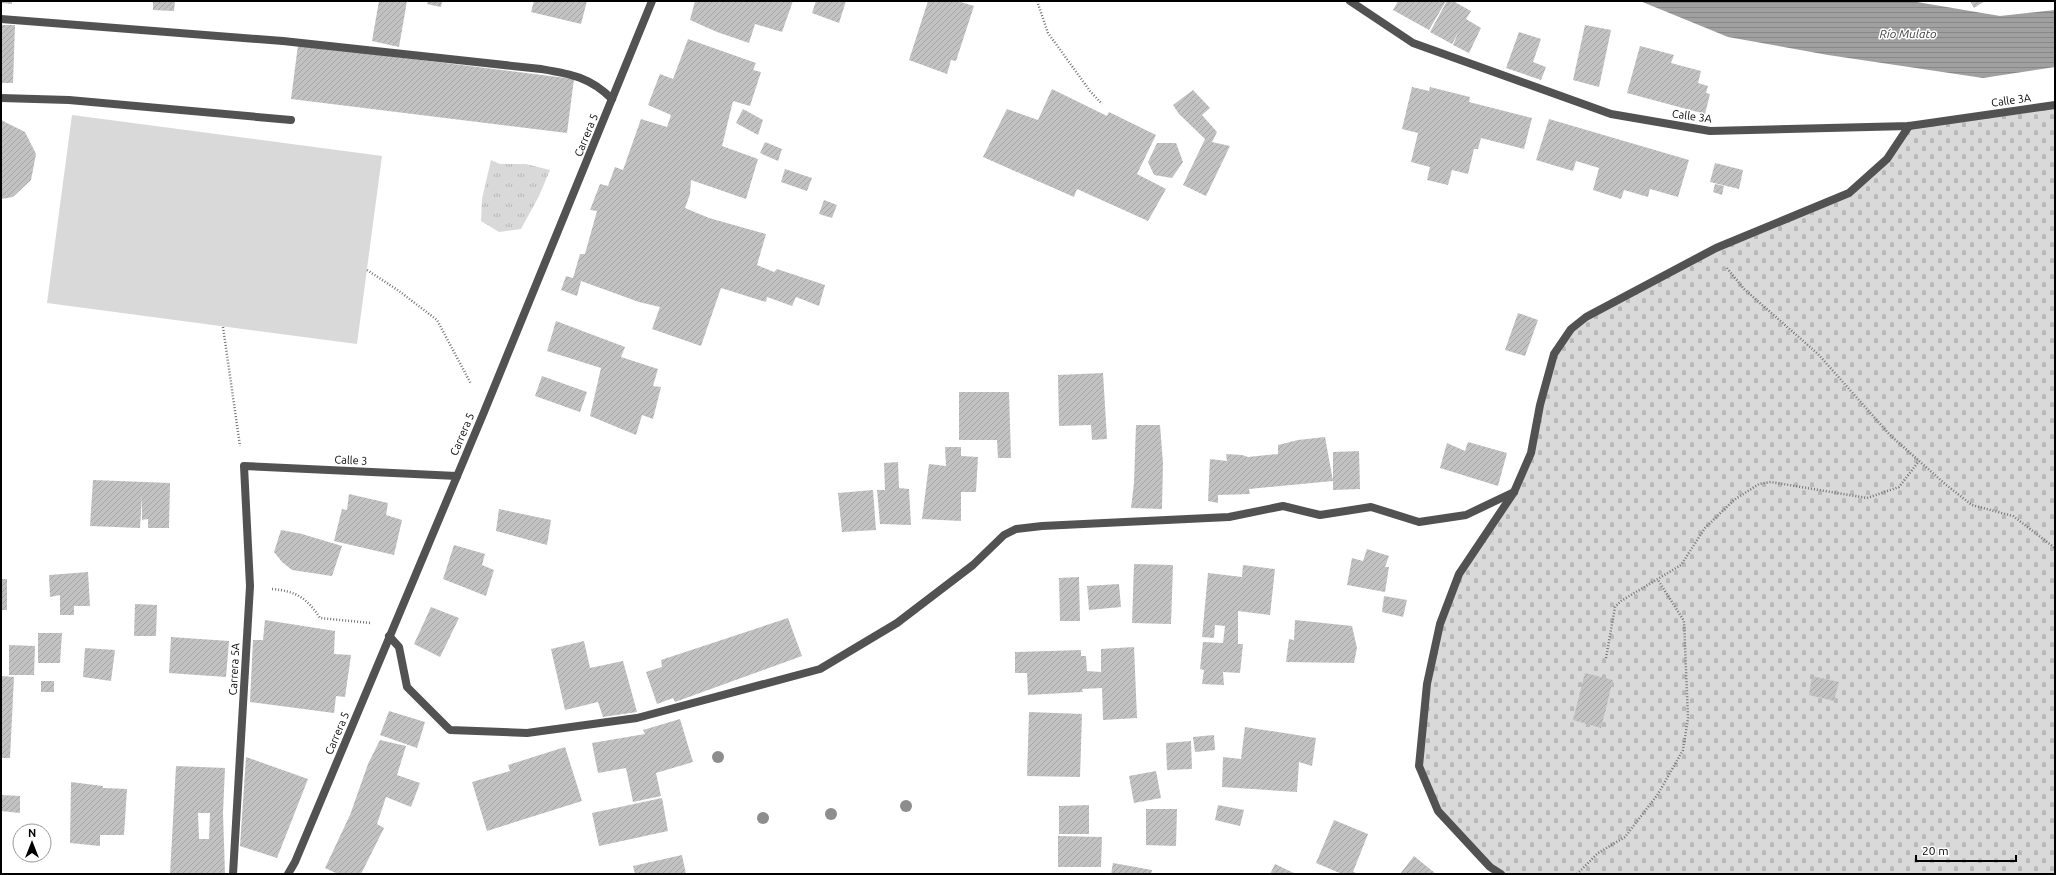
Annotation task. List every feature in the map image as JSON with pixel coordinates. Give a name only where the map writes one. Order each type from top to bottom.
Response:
[{"type":"street","name":"Carrera 5","points":[[288,874],[298,854],[484,412],[652,1]]},
{"type":"street","name":"Calle 3A","points":[[1350,1],[1413,43],[1611,114],[1710,131],[1909,126],[2055,105]]},
{"type":"street","points":[[1,19],[282,41],[541,69],[567,73],[589,80],[600,87],[612,99]]},
{"type":"street","points":[[1,98],[69,100],[291,120]]},
{"type":"street","points":[[1501,874],[1490,867],[1438,811],[1419,766],[1427,684],[1440,624],[1459,574],[1514,492],[1532,454],[1540,405],[1554,354],[1571,329],[1586,317],[1716,248],[1849,193],[1887,159],[1909,126]]},
{"type":"street","name":"Calle 3","points":[[244,466],[457,476]]},
{"type":"street","name":"Carrera 5A","points":[[233,874],[250,586],[244,466]]},
{"type":"street","points":[[389,636],[399,647],[407,687],[450,730],[527,733],[637,718],[820,669],[897,623],[973,566],[1004,535],[1016,529],[1042,526],[1229,517],[1283,506],[1320,515],[1371,507],[1419,522],[1466,515],[1514,492]]},
{"type":"path","points":[[1037,1],[1048,33],[1090,91],[1102,104]]},
{"type":"path","points":[[1716,248],[1730,274],[1744,289],[1818,354],[1890,435],[1919,461],[1972,505],[2013,516],[2055,548]]},
{"type":"path","points":[[367,270],[399,291],[437,320],[467,375],[484,412]]},
{"type":"path","points":[[222,327],[244,466]]},
{"type":"path","points":[[1606,658],[1615,607],[1621,601],[1681,566],[1705,528],[1734,500],[1759,484],[1771,482],[1867,498],[1899,487],[1919,461]]},
{"type":"path","points":[[1577,874],[1598,853],[1625,837],[1658,794],[1683,750],[1688,718],[1684,621],[1658,580]]},
{"type":"path","points":[[250,586],[290,590],[311,604],[320,618],[371,623],[395,622]]},
{"type":"green space","points":[[2055,105],[2055,874],[1501,874],[1438,811],[1419,766],[1440,624],[1459,574],[1514,492],[1531,453],[1554,354],[1571,329],[1716,248],[1849,193],[1887,159],[1909,126]]},
{"type":"green space","points":[[72,115],[382,156],[357,344],[47,303]]},
{"type":"green space","points":[[491,160],[500,164],[526,164],[550,170],[539,196],[521,229],[499,232],[481,221],[482,199]]},
{"type":"water","name":"Río Mulato","points":[[1640,1],[1911,1],[2000,16],[2055,10],[2055,67],[1983,78],[1828,55],[1728,37]]},
{"type":"building","points":[[1,1],[12,1],[12,4],[1,3]]},
{"type":"building","points":[[153,1],[175,1],[174,11],[153,10]]},
{"type":"building","points":[[379,1],[407,1],[399,47],[372,41]]},
{"type":"building","points":[[428,1],[442,1],[441,7],[427,4]]},
{"type":"building","points":[[534,1],[587,1],[581,24],[531,12]]},
{"type":"building","points":[[695,1],[793,1],[782,32],[755,24],[749,43],[717,32],[690,20]]},
{"type":"building","points":[[816,1],[846,1],[839,23],[812,13]]},
{"type":"building","points":[[928,1],[957,1],[974,6],[956,61],[951,60],[947,74],[909,60]]},
{"type":"building","points":[[1398,1],[1446,1],[1429,30],[1393,10]]},
{"type":"building","points":[[1447,1],[1453,1],[1471,11],[1466,19],[1481,28],[1469,53],[1453,45],[1458,33],[1452,44],[1430,32]]},
{"type":"building","points":[[1970,1],[1985,1],[1974,8]]},
{"type":"building","points":[[1,25],[15,25],[13,83],[1,83]]},
{"type":"building","points":[[1585,25],[1611,30],[1599,87],[1573,80]]},
{"type":"building","points":[[1519,32],[1541,39],[1533,62],[1546,67],[1541,80],[1506,68]]},
{"type":"building","points":[[688,39],[756,63],[753,70],[761,72],[750,106],[733,101],[722,146],[758,159],[746,199],[691,180],[690,194],[685,208],[709,218],[766,234],[757,265],[774,272],[777,269],[825,285],[819,306],[796,297],[792,306],[767,297],[766,302],[721,288],[701,346],[652,329],[660,307],[639,302],[581,281],[577,296],[561,290],[566,276],[573,278],[580,254],[585,254],[597,211],[590,210],[600,184],[608,186],[615,167],[623,170],[641,119],[667,127],[671,115],[648,105],[660,74],[673,79]]},
{"type":"building","points":[[298,45],[574,79],[567,133],[291,99]]},
{"type":"building","points":[[1640,46],[1674,55],[1671,63],[1701,71],[1698,83],[1708,86],[1706,93],[1710,94],[1705,114],[1627,93]]},
{"type":"building","points":[[1412,87],[1429,91],[1430,87],[1470,97],[1469,102],[1532,118],[1524,149],[1481,138],[1478,149],[1474,149],[1468,174],[1452,170],[1448,185],[1427,180],[1430,167],[1411,162],[1418,133],[1402,129]]},
{"type":"building","points":[[1052,89],[1107,116],[1109,112],[1156,135],[1137,174],[1166,189],[1148,221],[1077,189],[1074,197],[983,157],[1007,109],[1038,120]]},
{"type":"building","points":[[1193,90],[1210,108],[1202,115],[1217,132],[1212,142],[1230,146],[1206,196],[1183,185],[1205,139],[1179,114],[1173,105]]},
{"type":"building","points":[[743,109],[763,120],[758,135],[736,123]]},
{"type":"building","points":[[1549,119],[1689,160],[1678,197],[1650,189],[1648,197],[1624,190],[1621,199],[1593,190],[1599,168],[1576,161],[1573,171],[1536,160]]},
{"type":"building","points":[[1,120],[25,132],[36,154],[31,180],[13,197],[1,199]]},
{"type":"building","points":[[765,142],[782,149],[778,161],[760,153]]},
{"type":"building","points":[[1157,143],[1176,143],[1183,162],[1172,178],[1154,175],[1148,162]]},
{"type":"building","points":[[1715,163],[1743,170],[1739,189],[1710,182]]},
{"type":"building","points":[[785,169],[812,178],[807,191],[781,182]]},
{"type":"building","points":[[1715,184],[1724,186],[1722,195],[1713,192]]},
{"type":"building","points":[[824,200],[837,205],[832,218],[819,214]]},
{"type":"building","points":[[1518,313],[1538,320],[1525,356],[1505,350]]},
{"type":"building","points":[[556,321],[625,347],[621,357],[658,369],[653,386],[661,387],[653,419],[642,415],[636,435],[590,416],[601,368],[547,351]]},
{"type":"building","points":[[1103,373],[1107,439],[1092,440],[1091,425],[1059,426],[1058,375]]},
{"type":"building","points":[[542,376],[587,392],[580,412],[535,396]]},
{"type":"building","points":[[959,392],[1009,392],[1011,458],[998,458],[997,440],[959,440]]},
{"type":"building","points":[[1136,425],[1160,425],[1163,463],[1162,509],[1131,508],[1134,483]]},
{"type":"building","points":[[1325,437],[1333,481],[1249,489],[1250,494],[1218,495],[1218,503],[1208,501],[1210,459],[1227,461],[1226,454],[1248,457],[1278,454],[1278,445],[1298,440]]},
{"type":"building","points":[[1468,442],[1507,453],[1498,486],[1440,468],[1447,443],[1465,451]]},
{"type":"building","points":[[945,447],[961,447],[961,456],[978,457],[976,492],[961,492],[961,521],[922,519],[929,464],[946,466]]},
{"type":"building","points":[[1359,451],[1360,489],[1333,490],[1333,452]]},
{"type":"building","points":[[898,462],[899,488],[909,489],[911,525],[880,524],[877,490],[885,490],[884,463]]},
{"type":"building","points":[[93,480],[170,483],[169,528],[148,528],[148,519],[142,520],[142,496],[140,528],[90,526]]},
{"type":"building","points":[[873,490],[876,530],[842,532],[838,493]]},
{"type":"building","points":[[349,494],[388,503],[386,515],[402,520],[394,555],[334,541],[342,509],[347,510]]},
{"type":"building","points":[[499,509],[551,520],[547,545],[496,531]]},
{"type":"building","points":[[281,530],[302,534],[342,546],[332,576],[292,570],[282,562],[274,552]]},
{"type":"building","points":[[454,545],[485,554],[482,565],[494,570],[486,596],[443,579]]},
{"type":"building","points":[[1367,549],[1389,556],[1385,567],[1389,567],[1385,592],[1347,585],[1352,558],[1363,561]]},
{"type":"building","points":[[1134,564],[1173,565],[1171,624],[1132,623]]},
{"type":"building","points":[[1243,565],[1275,569],[1270,615],[1238,611],[1238,644],[1243,644],[1240,673],[1223,672],[1224,685],[1202,684],[1204,670],[1200,669],[1203,642],[1223,643],[1225,626],[1215,625],[1214,638],[1202,637],[1208,573],[1242,577]]},
{"type":"building","points":[[88,572],[90,606],[74,606],[74,615],[60,615],[60,595],[50,597],[49,575]]},
{"type":"building","points":[[1079,577],[1080,621],[1060,621],[1059,578]]},
{"type":"building","points":[[1,579],[7,579],[7,610],[1,610]]},
{"type":"building","points":[[1119,584],[1121,607],[1089,610],[1087,586]]},
{"type":"building","points":[[1384,596],[1407,600],[1403,617],[1382,612]]},
{"type":"building","points":[[135,604],[157,605],[156,636],[134,636]]},
{"type":"building","points":[[431,607],[459,618],[440,657],[414,644]]},
{"type":"building","points":[[788,618],[802,656],[675,702],[673,698],[657,704],[646,672],[662,667],[661,660]]},
{"type":"building","points":[[265,620],[335,631],[334,654],[351,655],[345,697],[336,696],[334,713],[250,702],[253,640],[263,640]]},
{"type":"building","points":[[1295,620],[1352,626],[1357,648],[1354,663],[1286,662],[1289,639],[1294,640]]},
{"type":"building","points":[[38,633],[62,633],[60,663],[38,663]]},
{"type":"building","points":[[171,637],[229,641],[226,677],[169,673]]},
{"type":"building","points":[[584,641],[590,668],[623,661],[637,712],[603,717],[598,702],[565,710],[551,649]]},
{"type":"building","points":[[9,645],[35,646],[34,675],[9,675]]},
{"type":"building","points":[[1134,647],[1137,718],[1103,720],[1102,688],[1082,689],[1083,692],[1028,695],[1027,673],[1015,673],[1015,652],[1081,650],[1081,656],[1086,656],[1087,671],[1101,672],[1101,649]]},
{"type":"building","points":[[85,648],[115,650],[111,681],[83,677]]},
{"type":"building","points":[[1585,673],[1613,680],[1601,728],[1573,720]]},
{"type":"building","points":[[1,676],[14,677],[10,758],[1,758]]},
{"type":"building","points":[[1812,676],[1839,682],[1834,701],[1809,695]]},
{"type":"building","points":[[41,681],[54,681],[54,692],[41,692]]},
{"type":"building","points":[[389,711],[425,722],[417,748],[380,735]]},
{"type":"building","points":[[1029,712],[1082,714],[1080,777],[1027,776]]},
{"type":"building","points":[[680,719],[693,762],[656,773],[661,796],[633,802],[626,768],[598,773],[592,743],[645,734],[643,730]]},
{"type":"building","points":[[1245,727],[1316,738],[1312,766],[1299,762],[1297,792],[1222,787],[1223,757],[1241,759]]},
{"type":"building","points":[[1214,735],[1215,750],[1195,752],[1193,737]]},
{"type":"building","points":[[380,740],[406,746],[397,775],[420,783],[411,807],[386,797],[377,824],[384,828],[361,874],[338,874],[325,868],[350,815],[368,764]]},
{"type":"building","points":[[1191,741],[1192,769],[1167,770],[1166,743]]},
{"type":"building","points":[[565,747],[582,801],[487,831],[472,782],[510,771],[508,765]]},
{"type":"building","points":[[246,757],[308,779],[277,858],[240,846]]},
{"type":"building","points":[[176,766],[225,768],[223,813],[225,874],[170,874]],"holes":[[[198,813],[210,813],[209,839],[199,839]]]},
{"type":"building","points":[[1156,771],[1161,798],[1134,803],[1129,776]]},
{"type":"building","points":[[71,782],[103,786],[103,788],[127,789],[124,835],[100,835],[100,846],[70,843]]},
{"type":"building","points":[[1,795],[20,796],[20,813],[1,811]]},
{"type":"building","points":[[662,798],[668,831],[599,846],[592,813]]},
{"type":"building","points":[[1089,805],[1089,834],[1059,834],[1059,806]]},
{"type":"building","points":[[1218,805],[1244,810],[1240,826],[1215,820]]},
{"type":"building","points":[[1146,809],[1177,809],[1176,846],[1146,845]]},
{"type":"building","points":[[1334,820],[1368,834],[1353,872],[1359,874],[1342,874],[1316,863]]},
{"type":"building","points":[[1058,836],[1102,837],[1101,867],[1058,867]]},
{"type":"building","points":[[682,855],[686,874],[635,874],[633,866]]},
{"type":"building","points":[[1414,856],[1436,874],[1400,874]]},
{"type":"building","points":[[1113,863],[1152,870],[1151,874],[1111,874]]},
{"type":"building","points":[[1275,864],[1296,874],[1270,874]]}]
